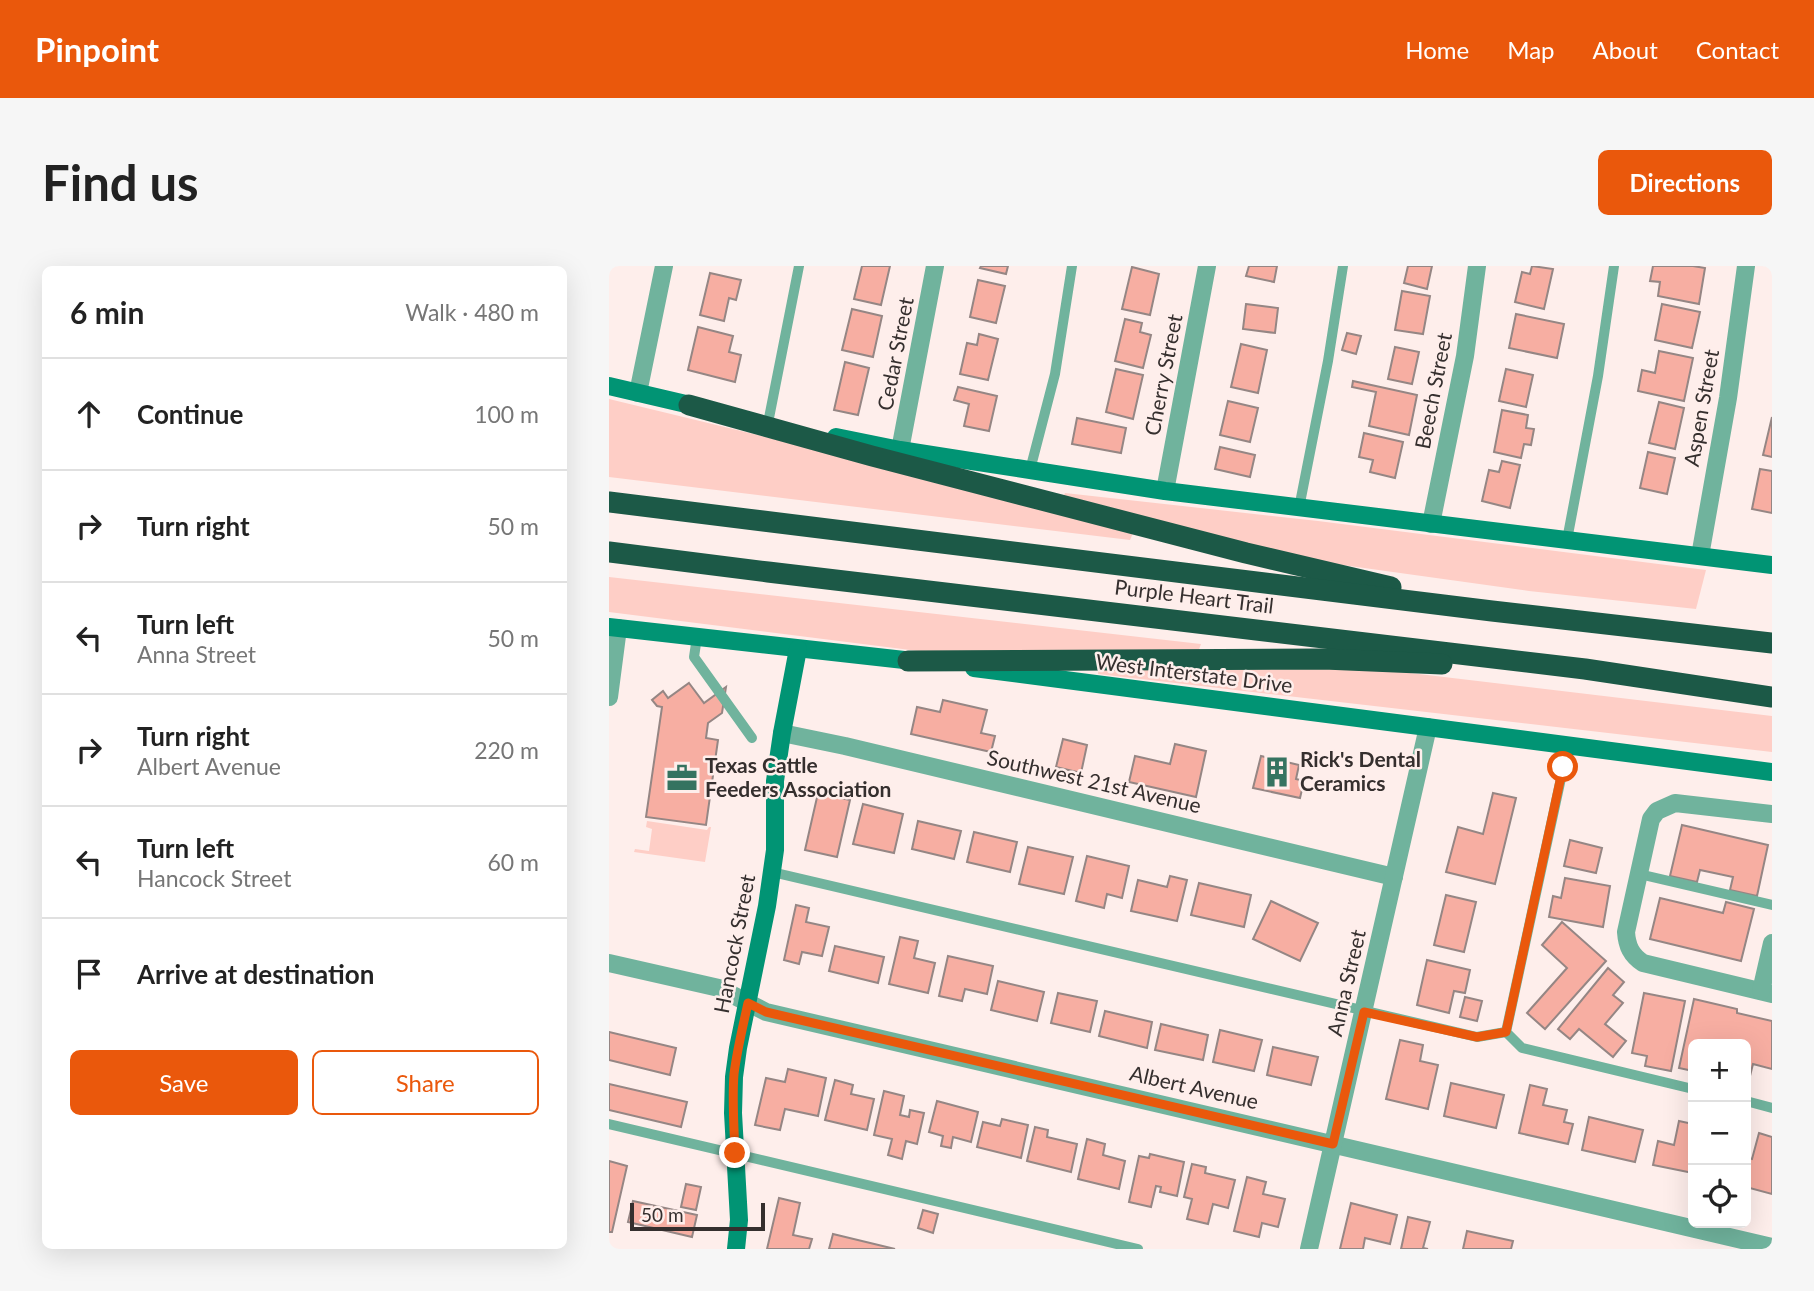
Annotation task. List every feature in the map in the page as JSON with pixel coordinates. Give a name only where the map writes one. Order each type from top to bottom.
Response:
[{"type":"highway","points":[[689,405],[872,456],[1219,546],[1492,611]]},
{"type":"highway","name":"Purple Heart Trail","points":[[609,502],[1772,643]]},
{"type":"highway","name":"Purple Heart Trail","points":[[609,552],[1585,669],[1772,697]]},
{"type":"highway","points":[[908,661],[1324,659],[1585,669]]},
{"type":"main road","points":[[609,386],[900,450],[1165,491],[1772,565]]},
{"type":"main road","name":"West Interstate Drive","points":[[614,627],[908,661],[1772,772]]},
{"type":"main road","name":"Hancock Street","points":[[736,1249],[739,1220],[733,1113],[734,1077],[767,906],[775,850],[775,781],[799,649]]},
{"type":"street","points":[[638,393],[664,266]]},
{"type":"street","name":"Cedar Street","points":[[900,450],[935,266]]},
{"type":"street","name":"Cherry Street","points":[[1165,491],[1207,266]]},
{"type":"street","name":"Beech Street","points":[[1431,524],[1465,356],[1477,266]]},
{"type":"street","name":"Aspen Street","points":[[1700,556],[1728,398],[1746,266]]},
{"type":"street","points":[[609,697],[614,627]]},
{"type":"street","name":"Anna Street","points":[[1309,1249],[1429,727]]},
{"type":"street","name":"Southwest 21st Avenue","points":[[782,733],[1394,877]]},
{"type":"street","points":[[1772,814],[1675,803],[1657,811],[1651,819],[1626,932],[1630,949],[1643,963],[1766,992],[1772,943]]},
{"type":"street","name":"Albert Avenue","points":[[609,963],[719,988],[766,1012],[1772,1247]]},
{"type":"lane","points":[[768,423],[799,266]]},
{"type":"lane","points":[[1030,470],[1055,374],[1072,266]]},
{"type":"lane","points":[[1299,508],[1328,361],[1343,266]]},
{"type":"lane","points":[[1567,540],[1598,376],[1614,266]]},
{"type":"lane","points":[[697,637],[694,657],[752,738]]},
{"type":"lane","points":[[1506,1032],[1568,746]]},
{"type":"lane","points":[[772,872],[1477,1037],[1506,1032]]},
{"type":"lane","points":[[1639,874],[1772,905]]},
{"type":"lane","points":[[1506,1032],[1522,1048],[1688,1088]]},
{"type":"lane","points":[[1750,1102],[1772,1108]]},
{"type":"lane","points":[[609,1124],[1138,1249]]},
{"type":"shaded area","points":[[609,399],[848,457],[1133,533],[1130,540],[609,477]]},
{"type":"shaded area","points":[[1065,493],[1318,521],[1706,570],[1696,609],[1529,591],[1321,562],[1062,499]]},
{"type":"shaded area","points":[[609,577],[1201,644],[1198,652],[926,652],[609,612]]},
{"type":"shaded area","points":[[1099,665],[1360,667],[1772,716],[1772,752],[1098,674]]},
{"type":"shaded area","points":[[647,821],[707,830],[711,827],[705,862],[634,852],[635,849],[649,851],[652,829],[646,827]]},
{"type":"building","points":[[862,266],[890,266],[881,305],[854,299]]},
{"type":"building","points":[[1008,266],[1006,274],[980,268]]},
{"type":"building","points":[[1249,266],[1277,266],[1274,282],[1246,276]]},
{"type":"building","points":[[1408,266],[1432,266],[1427,289],[1404,283]]},
{"type":"building","points":[[1532,266],[1553,269],[1544,309],[1515,302],[1522,272],[1530,274]]},
{"type":"building","points":[[1653,266],[1705,268],[1699,304],[1658,296],[1660,282],[1650,281]]},
{"type":"building","points":[[1132,267],[1159,274],[1150,315],[1122,309]]},
{"type":"building","points":[[710,273],[741,280],[736,300],[729,298],[724,321],[700,315]]},
{"type":"building","points":[[978,280],[1005,286],[996,323],[970,317]]},
{"type":"building","points":[[1402,291],[1430,296],[1423,334],[1395,330]]},
{"type":"building","points":[[1246,304],[1278,308],[1275,333],[1243,329]]},
{"type":"building","points":[[1662,304],[1700,312],[1692,348],[1655,340]]},
{"type":"building","points":[[852,309],[882,316],[873,357],[842,350]]},
{"type":"building","points":[[1516,314],[1564,324],[1557,358],[1509,348]]},
{"type":"building","points":[[1125,319],[1142,323],[1140,332],[1151,335],[1143,368],[1115,361]]},
{"type":"building","points":[[698,327],[733,336],[729,352],[741,355],[735,382],[688,370]]},
{"type":"building","points":[[1347,333],[1361,336],[1356,354],[1342,350]]},
{"type":"building","points":[[979,334],[998,339],[988,380],[960,374],[967,343],[977,345]]},
{"type":"building","points":[[1241,344],[1267,350],[1258,393],[1231,387]]},
{"type":"building","points":[[1395,347],[1419,352],[1412,384],[1388,379]]},
{"type":"building","points":[[1659,351],[1693,358],[1684,401],[1638,391],[1642,370],[1655,373]]},
{"type":"building","points":[[845,362],[869,368],[858,415],[834,410]]},
{"type":"building","points":[[1116,369],[1143,375],[1133,419],[1106,412]]},
{"type":"building","points":[[1506,369],[1533,375],[1526,407],[1499,401]]},
{"type":"building","points":[[1353,381],[1417,395],[1409,435],[1369,426],[1376,392],[1352,387]]},
{"type":"building","points":[[958,387],[997,396],[989,431],[964,426],[969,404],[954,400]]},
{"type":"building","points":[[1228,401],[1258,408],[1250,442],[1220,435]]},
{"type":"building","points":[[1659,402],[1684,408],[1675,449],[1649,443]]},
{"type":"building","points":[[1502,410],[1528,415],[1526,428],[1534,429],[1531,445],[1524,444],[1521,458],[1494,452]]},
{"type":"building","points":[[1772,417],[1772,457],[1763,455]]},
{"type":"building","points":[[1077,418],[1126,428],[1121,453],[1072,444]]},
{"type":"building","points":[[1364,433],[1403,442],[1395,478],[1370,472],[1373,460],[1359,457]]},
{"type":"building","points":[[1220,447],[1255,455],[1250,477],[1215,469]]},
{"type":"building","points":[[1648,452],[1675,458],[1667,494],[1640,488]]},
{"type":"building","points":[[1502,461],[1520,465],[1510,508],[1482,501],[1489,470],[1499,472]]},
{"type":"building","points":[[1760,469],[1772,471],[1772,513],[1752,509]]},
{"type":"building","name":"Texas Cattle Feeders Association","points":[[689,683],[704,703],[726,687],[722,713],[708,723],[706,738],[718,740],[706,825],[646,817],[662,707],[652,700],[663,691],[668,698]]},
{"type":"building","points":[[943,700],[987,710],[981,733],[995,736],[991,752],[911,734],[917,707],[940,712]]},
{"type":"building","points":[[1063,739],[1087,745],[1081,773],[1056,767]]},
{"type":"building","points":[[1175,744],[1206,751],[1196,797],[1129,782],[1135,756],[1170,764]]},
{"type":"building","name":"Rick's Dental Ceramics","points":[[1261,756],[1299,765],[1296,779],[1304,781],[1300,798],[1253,788]]},
{"type":"building","points":[[818,793],[850,800],[837,857],[805,850]]},
{"type":"building","points":[[1493,793],[1516,798],[1495,884],[1446,872],[1458,827],[1483,834]]},
{"type":"building","points":[[863,804],[903,814],[894,853],[853,844]]},
{"type":"building","points":[[918,821],[961,831],[954,859],[912,849]]},
{"type":"building","points":[[1682,825],[1768,845],[1757,896],[1730,890],[1733,877],[1700,870],[1697,882],[1670,876]]},
{"type":"building","points":[[974,832],[1017,842],[1010,872],[967,862]]},
{"type":"building","points":[[1570,840],[1602,848],[1596,873],[1564,866]]},
{"type":"building","points":[[1028,847],[1073,857],[1064,894],[1019,884]]},
{"type":"building","points":[[1087,856],[1129,866],[1122,898],[1107,894],[1104,908],[1076,901]]},
{"type":"building","points":[[1170,876],[1187,880],[1177,921],[1131,911],[1138,880],[1167,887]]},
{"type":"building","points":[[1565,878],[1610,886],[1603,927],[1549,917],[1553,896],[1561,898]]},
{"type":"building","points":[[1199,883],[1251,895],[1244,927],[1191,915]]},
{"type":"building","points":[[1446,895],[1476,902],[1464,952],[1434,945]]},
{"type":"building","points":[[1660,898],[1723,913],[1726,902],[1754,909],[1741,961],[1650,939]]},
{"type":"building","points":[[1271,901],[1318,923],[1300,961],[1253,939]]},
{"type":"building","points":[[796,905],[809,908],[806,922],[829,927],[822,956],[802,952],[799,964],[784,960]]},
{"type":"building","points":[[1562,922],[1606,961],[1545,1029],[1527,1013],[1567,968],[1542,945]]},
{"type":"building","points":[[900,937],[918,941],[914,958],[935,963],[928,993],[889,984]]},
{"type":"building","points":[[835,946],[884,957],[878,983],[829,971]]},
{"type":"building","points":[[948,956],[993,966],[987,994],[965,989],[962,1001],[939,996]]},
{"type":"building","points":[[1427,960],[1470,970],[1465,993],[1454,991],[1449,1013],[1417,1005]]},
{"type":"building","points":[[1608,968],[1624,982],[1613,995],[1623,1003],[1605,1024],[1626,1041],[1613,1057],[1579,1029],[1570,1039],[1558,1029]]},
{"type":"building","points":[[998,981],[1044,992],[1037,1021],[991,1010]]},
{"type":"building","points":[[1058,993],[1097,1001],[1090,1032],[1051,1023]]},
{"type":"building","points":[[1644,993],[1685,1001],[1671,1071],[1645,1066],[1647,1056],[1632,1053]]},
{"type":"building","points":[[1465,997],[1482,1001],[1477,1021],[1460,1017]]},
{"type":"building","points":[[1694,999],[1772,1021],[1772,1069],[1753,1064],[1751,1072],[1751,1039],[1688,1039],[1688,1070],[1679,1068]]},
{"type":"building","points":[[1105,1011],[1152,1022],[1147,1048],[1099,1036]]},
{"type":"building","points":[[1161,1024],[1208,1035],[1203,1060],[1155,1050]]},
{"type":"building","points":[[1220,1030],[1262,1040],[1254,1071],[1213,1062]]},
{"type":"building","points":[[609,1032],[676,1048],[670,1075],[609,1060]]},
{"type":"building","points":[[1400,1040],[1423,1045],[1420,1061],[1438,1065],[1428,1109],[1386,1099]]},
{"type":"building","points":[[1273,1047],[1318,1057],[1311,1085],[1267,1075]]},
{"type":"building","points":[[788,1069],[826,1078],[818,1116],[785,1109],[780,1130],[755,1125],[766,1078],[785,1082]]},
{"type":"building","points":[[835,1080],[853,1085],[851,1094],[874,1099],[867,1130],[825,1120]]},
{"type":"building","points":[[1451,1083],[1504,1095],[1496,1128],[1444,1116]]},
{"type":"building","points":[[609,1084],[687,1102],[681,1127],[609,1110]]},
{"type":"building","points":[[1530,1085],[1547,1089],[1543,1105],[1567,1110],[1564,1122],[1573,1124],[1568,1144],[1519,1133]]},
{"type":"building","points":[[884,1091],[904,1096],[900,1115],[909,1117],[910,1110],[924,1113],[917,1144],[906,1141],[902,1159],[888,1155],[892,1139],[874,1135]]},
{"type":"building","points":[[937,1101],[978,1112],[971,1142],[953,1137],[951,1148],[941,1146],[943,1136],[929,1132]]},
{"type":"building","points":[[1589,1117],[1643,1130],[1635,1162],[1582,1150]]},
{"type":"building","points":[[1002,1119],[1028,1125],[1021,1158],[977,1147],[983,1122],[1000,1126]]},
{"type":"building","points":[[1679,1121],[1688,1123],[1688,1172],[1653,1165],[1658,1141],[1674,1145]]},
{"type":"building","points":[[1035,1127],[1048,1130],[1047,1137],[1077,1144],[1071,1172],[1027,1161]]},
{"type":"building","points":[[1759,1133],[1772,1137],[1772,1194],[1751,1188],[1752,1159]]},
{"type":"building","points":[[1087,1139],[1105,1144],[1103,1155],[1125,1161],[1119,1189],[1078,1179]]},
{"type":"building","points":[[1150,1154],[1184,1162],[1177,1196],[1160,1192],[1161,1187],[1156,1186],[1151,1207],[1129,1202],[1139,1156],[1149,1158]]},
{"type":"building","points":[[609,1161],[627,1166],[612,1232],[609,1232]]},
{"type":"building","points":[[1192,1164],[1206,1167],[1205,1173],[1235,1180],[1228,1208],[1213,1204],[1208,1224],[1187,1219],[1192,1199],[1184,1197]]},
{"type":"building","points":[[1247,1177],[1266,1182],[1263,1194],[1285,1199],[1278,1227],[1262,1223],[1259,1237],[1234,1231]]},
{"type":"building","points":[[686,1184],[701,1187],[696,1210],[681,1207]]},
{"type":"building","points":[[779,1198],[800,1203],[793,1235],[812,1239],[809,1249],[767,1249]]},
{"type":"building","points":[[633,1201],[697,1215],[692,1237],[628,1222]]},
{"type":"building","points":[[1351,1203],[1397,1215],[1390,1244],[1365,1238],[1363,1249],[1340,1249]]},
{"type":"building","points":[[923,1210],[938,1214],[933,1233],[918,1228]]},
{"type":"building","points":[[1408,1217],[1430,1222],[1423,1248],[1428,1249],[1401,1249]]},
{"type":"building","points":[[1467,1231],[1513,1241],[1511,1249],[1463,1249]]},
{"type":"building","points":[[833,1234],[895,1249],[829,1249]]},
{"type":"place","name":"Rick's Dental Ceramics","points":[[1277,772]]},
{"type":"place","name":"Texas Cattle Feeders Association","points":[[682,778]]},
{"type":"route","points":[[735,1153],[734,1077],[748,1003],[766,1012],[1333,1144],[1364,1012],[1477,1037],[1506,1032],[1563,767]]}]
